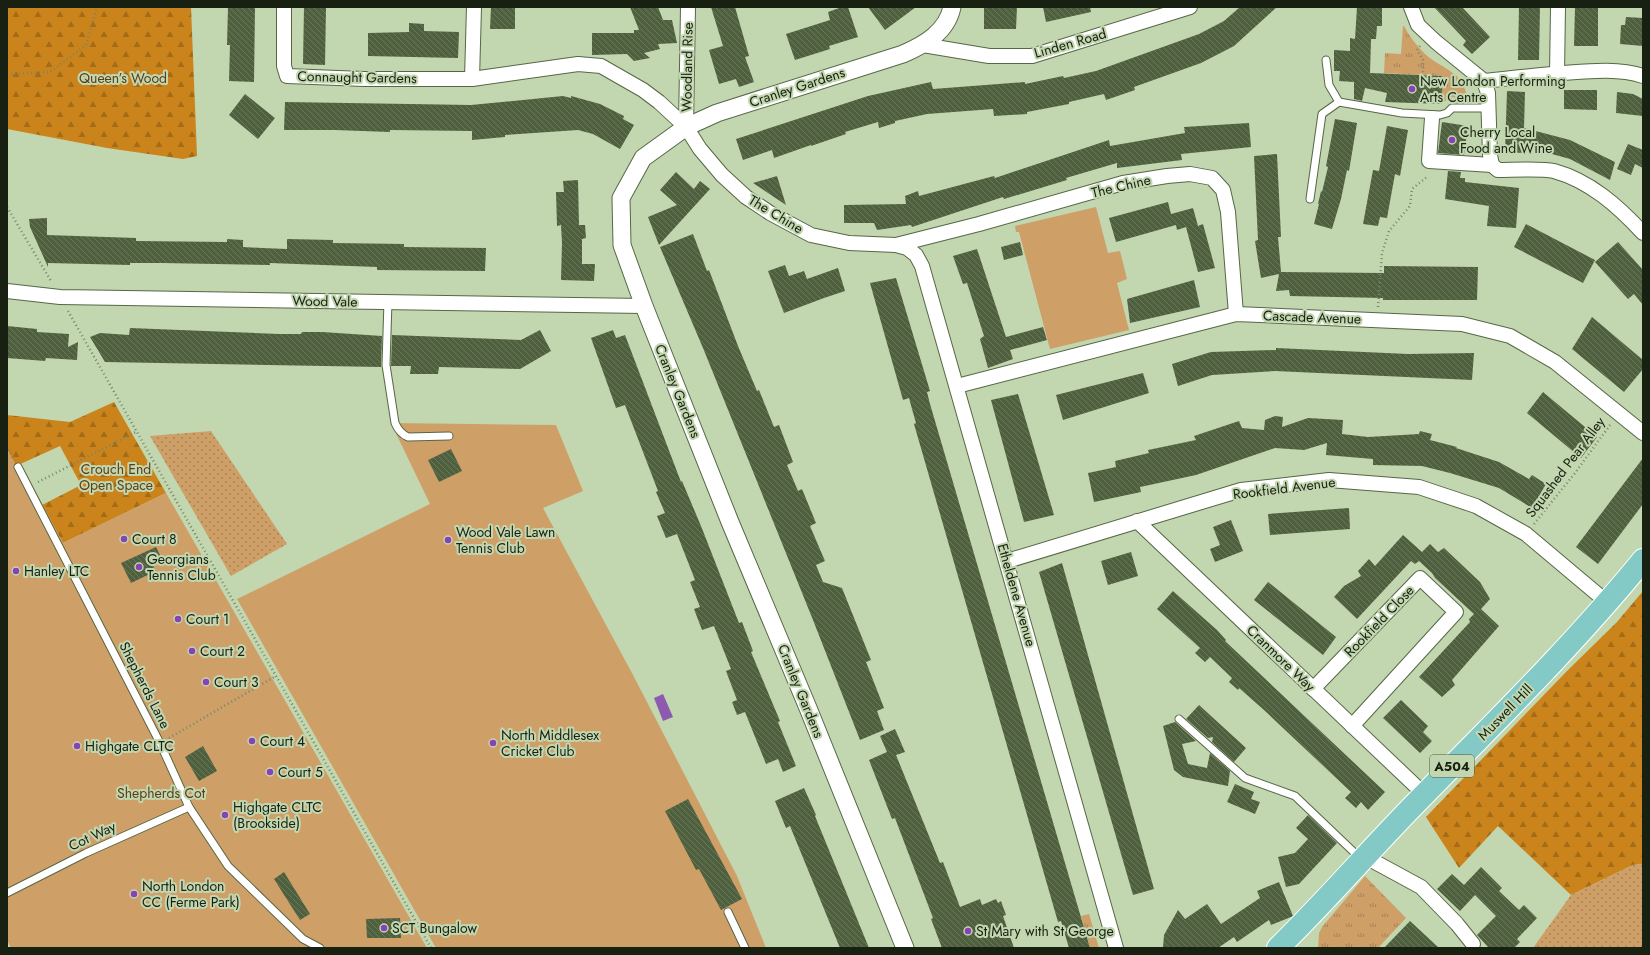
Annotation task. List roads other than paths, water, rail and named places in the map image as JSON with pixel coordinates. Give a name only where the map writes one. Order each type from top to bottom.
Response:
[{"type":"main road","name":"Muswell Hill","points":[[1278,948],[1424,794],[1560,656],[1608,603],[1643,560]]},
{"type":"main road","name":"Muswell Hill","points":[[1299,948],[1344,877]]},
{"type":"street","name":"Connaught Gardens","points":[[284,7],[284,66],[287,76],[364,79],[472,79],[578,64],[601,66],[643,90],[660,102],[686,127]]},
{"type":"street","points":[[472,79],[474,7]]},
{"type":"street","name":"Woodland Rise","points":[[686,127],[688,7]]},
{"type":"street","name":"Cranley Gardens","points":[[905,948],[808,708],[730,522],[644,306],[622,245],[622,198],[643,158],[686,127],[717,113],[903,54],[923,45],[941,31],[952,7]]},
{"type":"street","name":"Linden Road","points":[[923,45],[989,56],[1032,56],[1190,7]]},
{"type":"street","points":[[1411,7],[1418,25],[1436,42],[1484,81],[1488,93],[1490,155],[1492,164],[1498,170],[1553,171],[1589,185],[1623,212],[1643,233]]},
{"type":"street","points":[[1557,74],[1558,7]]},
{"type":"street","points":[[1484,81],[1589,71],[1634,73],[1643,76]]},
{"type":"street","points":[[1432,118],[1429,161],[1492,164]]},
{"type":"street","name":"The Chine","points":[[686,127],[700,149],[722,175],[746,197],[770,213],[811,235],[849,243],[901,246],[1123,183],[1190,174],[1212,178],[1223,190],[1228,212],[1236,314]]},
{"type":"street","name":"Etheldene Avenue","points":[[901,246],[916,255],[922,266],[1116,948]]},
{"type":"street","name":"Wood Vale","points":[[7,291],[60,297],[644,306]]},
{"type":"street","name":"Cascade Avenue","points":[[957,386],[1236,314],[1377,319],[1462,324],[1510,336],[1555,362],[1643,433]]},
{"type":"street","name":"Rookfield Avenue","points":[[1007,561],[1241,490],[1329,480],[1418,487],[1476,506],[1526,534],[1608,603]]},
{"type":"street","name":"Cranmore Way","points":[[1138,522],[1424,794]]},
{"type":"street","name":"Rookfield Close","points":[[1313,689],[1420,578],[1456,612],[1352,726]]},
{"type":"street","points":[[1363,858],[1421,887],[1457,924],[1473,944]]},
{"type":"lane","points":[[1326,60],[1329,85],[1339,102]]},
{"type":"lane","points":[[1310,199],[1322,114],[1339,102],[1402,113],[1440,115],[1447,113],[1452,108],[1489,108]]},
{"type":"lane","points":[[388,302],[386,365],[395,423],[398,429],[408,437],[449,436]]},
{"type":"lane","name":"Shepherds Lane","points":[[18,467],[160,743],[189,807],[228,866],[303,939],[320,948]]},
{"type":"lane","points":[[1179,719],[1245,778],[1295,796],[1363,858]]},
{"type":"lane","name":"Cot Way","points":[[7,892],[86,852],[189,807]]},
{"type":"lane","points":[[728,912],[745,948]]},
{"type":"place","name":"New London Performing Arts Centre","points":[[1412,89]]},
{"type":"place","name":"Cherry Local Food and Wine","points":[[1452,140]]},
{"type":"place","name":"Court 8","points":[[124,539]]},
{"type":"place","name":"Wood Vale Lawn Tennis Club","points":[[448,540]]},
{"type":"place","name":"Georgians Tennis Club","points":[[139,567]]},
{"type":"place","name":"Hanley LTC","points":[[16,571]]},
{"type":"place","name":"Court 1","points":[[178,619]]},
{"type":"place","name":"Court 2","points":[[192,651]]},
{"type":"place","name":"Court 3","points":[[206,682]]},
{"type":"place","name":"Court 4","points":[[252,741]]},
{"type":"place","name":"North Middlesex Cricket Club","points":[[493,743]]},
{"type":"place","name":"Highgate CLTC","points":[[77,746]]},
{"type":"place","name":"Court 5","points":[[270,772]]},
{"type":"place","name":"Highgate CLTC (Brookside)","points":[[225,815]]},
{"type":"place","name":"North London CC (Ferme Park)","points":[[134,894]]},
{"type":"place","name":"SCT Bungalow","points":[[384,928]]},
{"type":"place","name":"St Mary with St George","points":[[968,931]]},
{"type":"park label","name":"Queen’s Wood","points":[[123,78]]},
{"type":"park label","name":"Crouch End Open Space","points":[[116,478]]},
{"type":"park label","name":"Shepherds Cot","points":[[161,793]]}]
